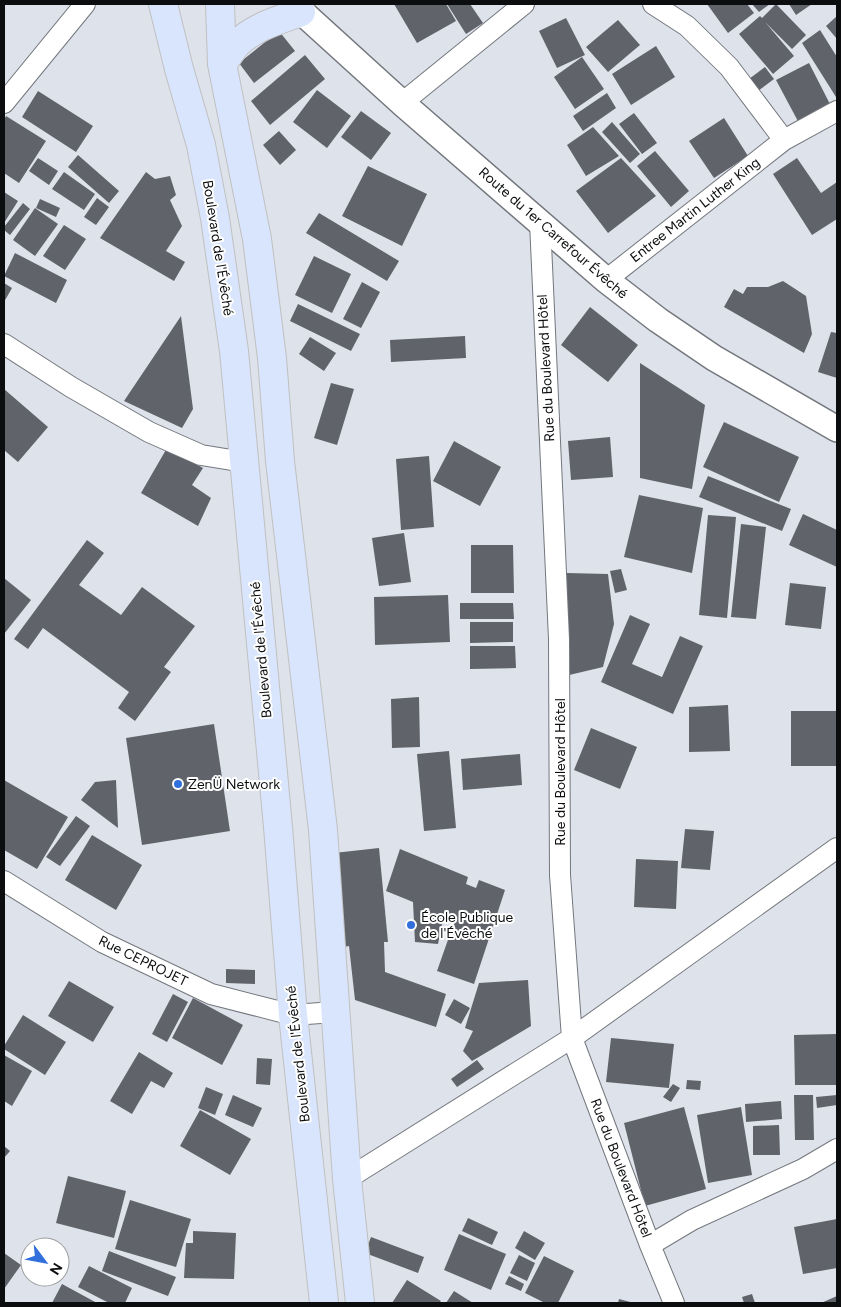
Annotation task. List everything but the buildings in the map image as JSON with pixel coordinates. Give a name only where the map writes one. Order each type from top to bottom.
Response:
[{"type":"main road","name":"Boulevard de l'Évêché","points":[[162,4],[201,145],[212,200],[234,350],[279,837],[293,1015],[324,1303]]},
{"type":"main road","points":[[220,4],[222,64],[257,239],[270,348],[280,461],[323,830],[334,1012],[347,1179],[360,1303]]},
{"type":"main road","points":[[222,64],[237,45],[253,32],[297,8]]},
{"type":"street","points":[[4,104],[85,4]]},
{"type":"street","points":[[402,103],[524,4]]},
{"type":"street","points":[[653,4],[687,26],[729,67],[784,140]]},
{"type":"street","name":"Route du 1er Carrefour Évêché","points":[[297,8],[402,103],[606,280],[658,320],[714,358],[837,430]]},
{"type":"street","name":"Entree Martin Luther King","points":[[606,280],[784,140],[837,111]]},
{"type":"street","name":"Rue du Boulevard Hôtel","points":[[540,222],[558,638],[560,875],[572,1038],[650,1246],[674,1303]]},
{"type":"street","points":[[4,344],[71,387],[149,432],[201,455],[244,462]]},
{"type":"street","points":[[347,1179],[572,1038],[837,848]]},
{"type":"street","name":"Rue CEPROJET","points":[[4,880],[102,942],[211,994],[293,1015],[334,1012]]},
{"type":"street","points":[[650,1246],[692,1220],[803,1169],[837,1149]]},
{"type":"place","name":"ZenÜ Network","points":[[178,784]]},
{"type":"place","name":"École Publique de l'Évêché","points":[[411,925]]}]
